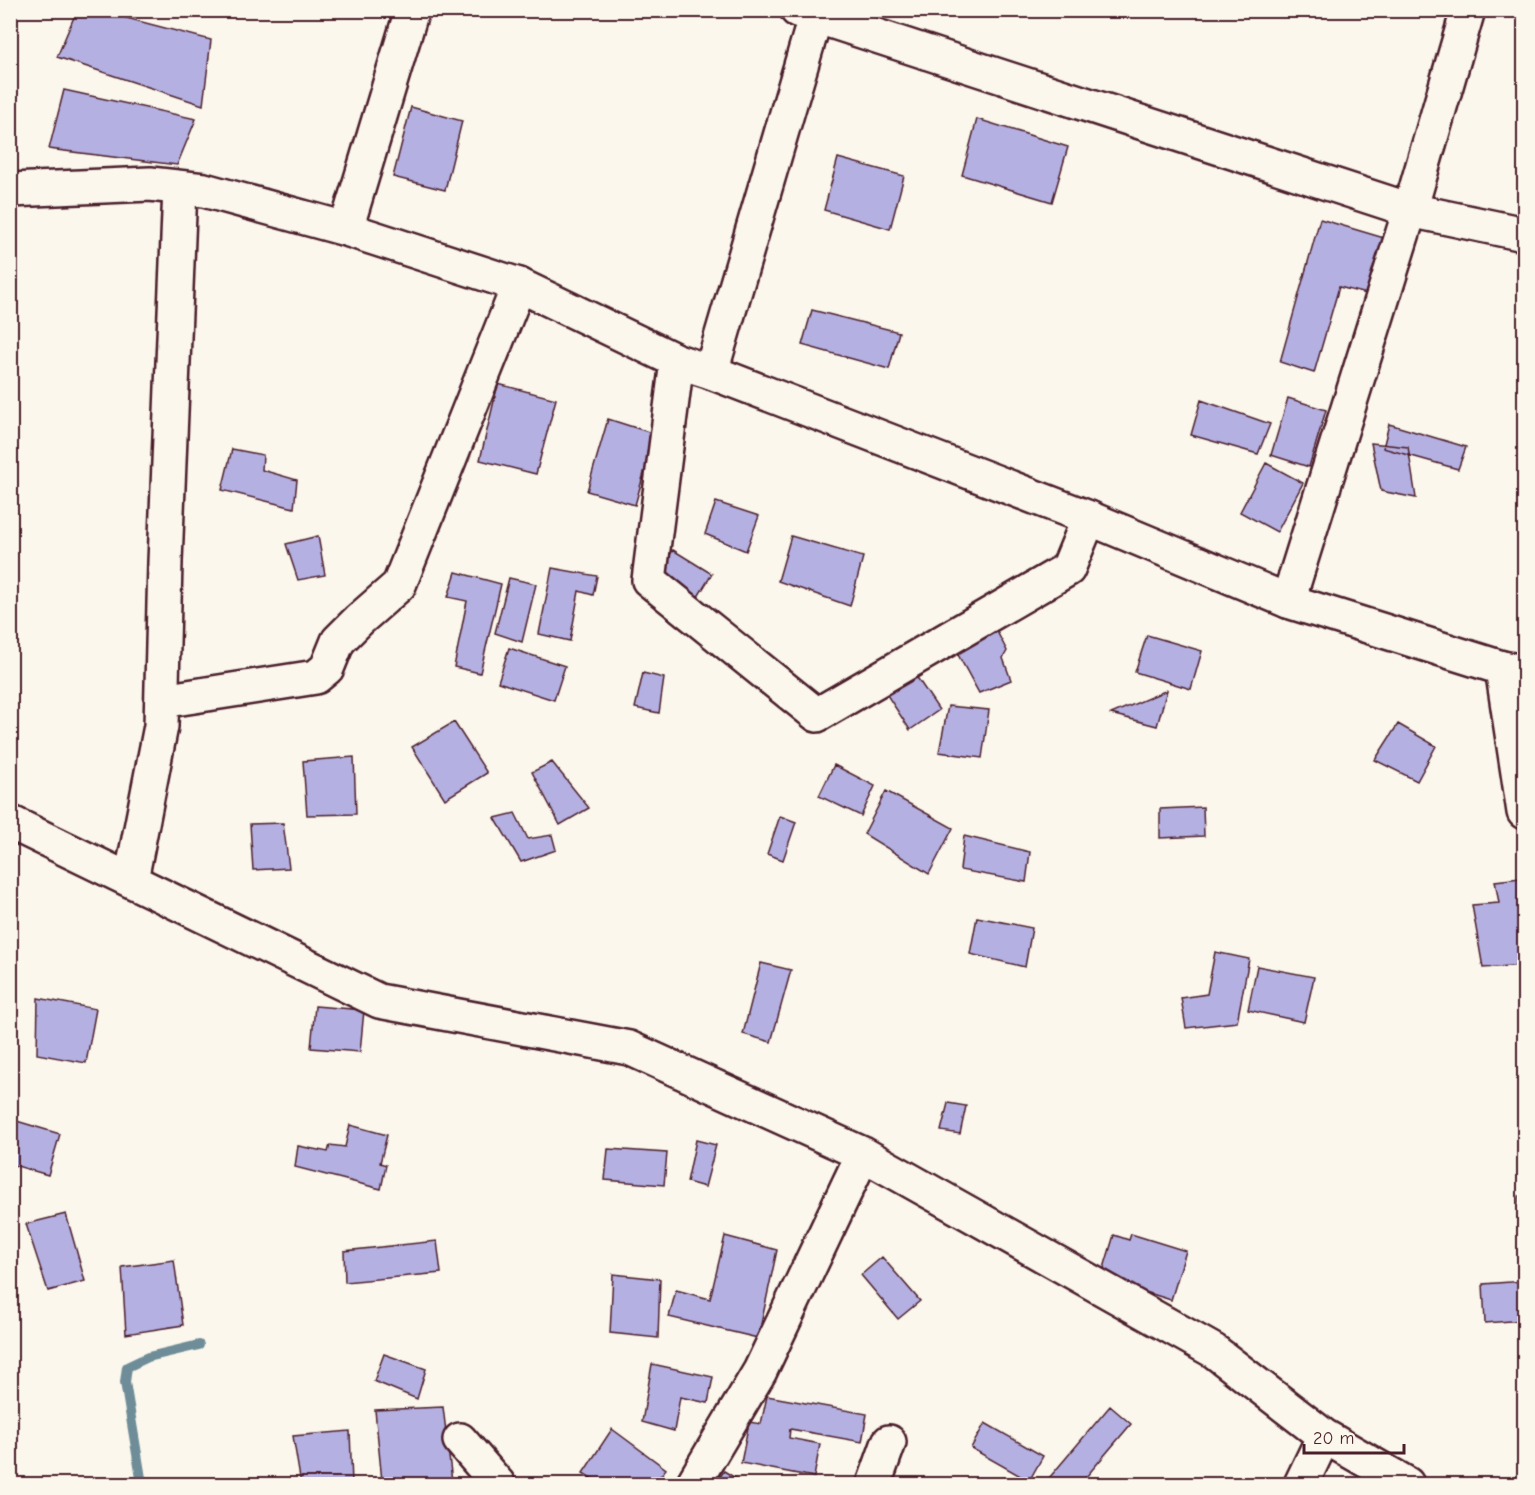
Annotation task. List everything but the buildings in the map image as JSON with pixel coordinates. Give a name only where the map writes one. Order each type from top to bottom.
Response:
[{"type":"street","points":[[346,229],[412,10]]},
{"type":"street","points":[[1288,601],[1410,210],[1468,10]]},
{"type":"street","points":[[711,372],[806,14],[1410,210],[1524,234]]},
{"type":"street","points":[[10,190],[150,184],[204,190],[346,229],[519,285],[677,361],[711,372],[1089,518],[1288,601],[1513,670],[1524,812]]},
{"type":"street","points":[[131,880],[161,726],[180,188]]},
{"type":"street","points":[[162,701],[316,677],[327,668],[338,641],[399,585],[519,285]]},
{"type":"street","points":[[677,361],[649,580],[817,715],[1068,569],[1089,518]]},
{"type":"street","points":[[10,822],[379,1001],[629,1048],[863,1154],[1214,1351],[1324,1436],[1407,1485]]},
{"type":"street","points":[[693,1485],[760,1371],[863,1154]]},
{"type":"street","points":[[1301,1485],[1324,1436]]},
{"type":"street","points":[[459,1440],[498,1485]]},
{"type":"street","points":[[874,1485],[889,1442]]},
{"type":"waterway","points":[[142,1484],[125,1382],[127,1367],[148,1357],[199,1345]]}]
